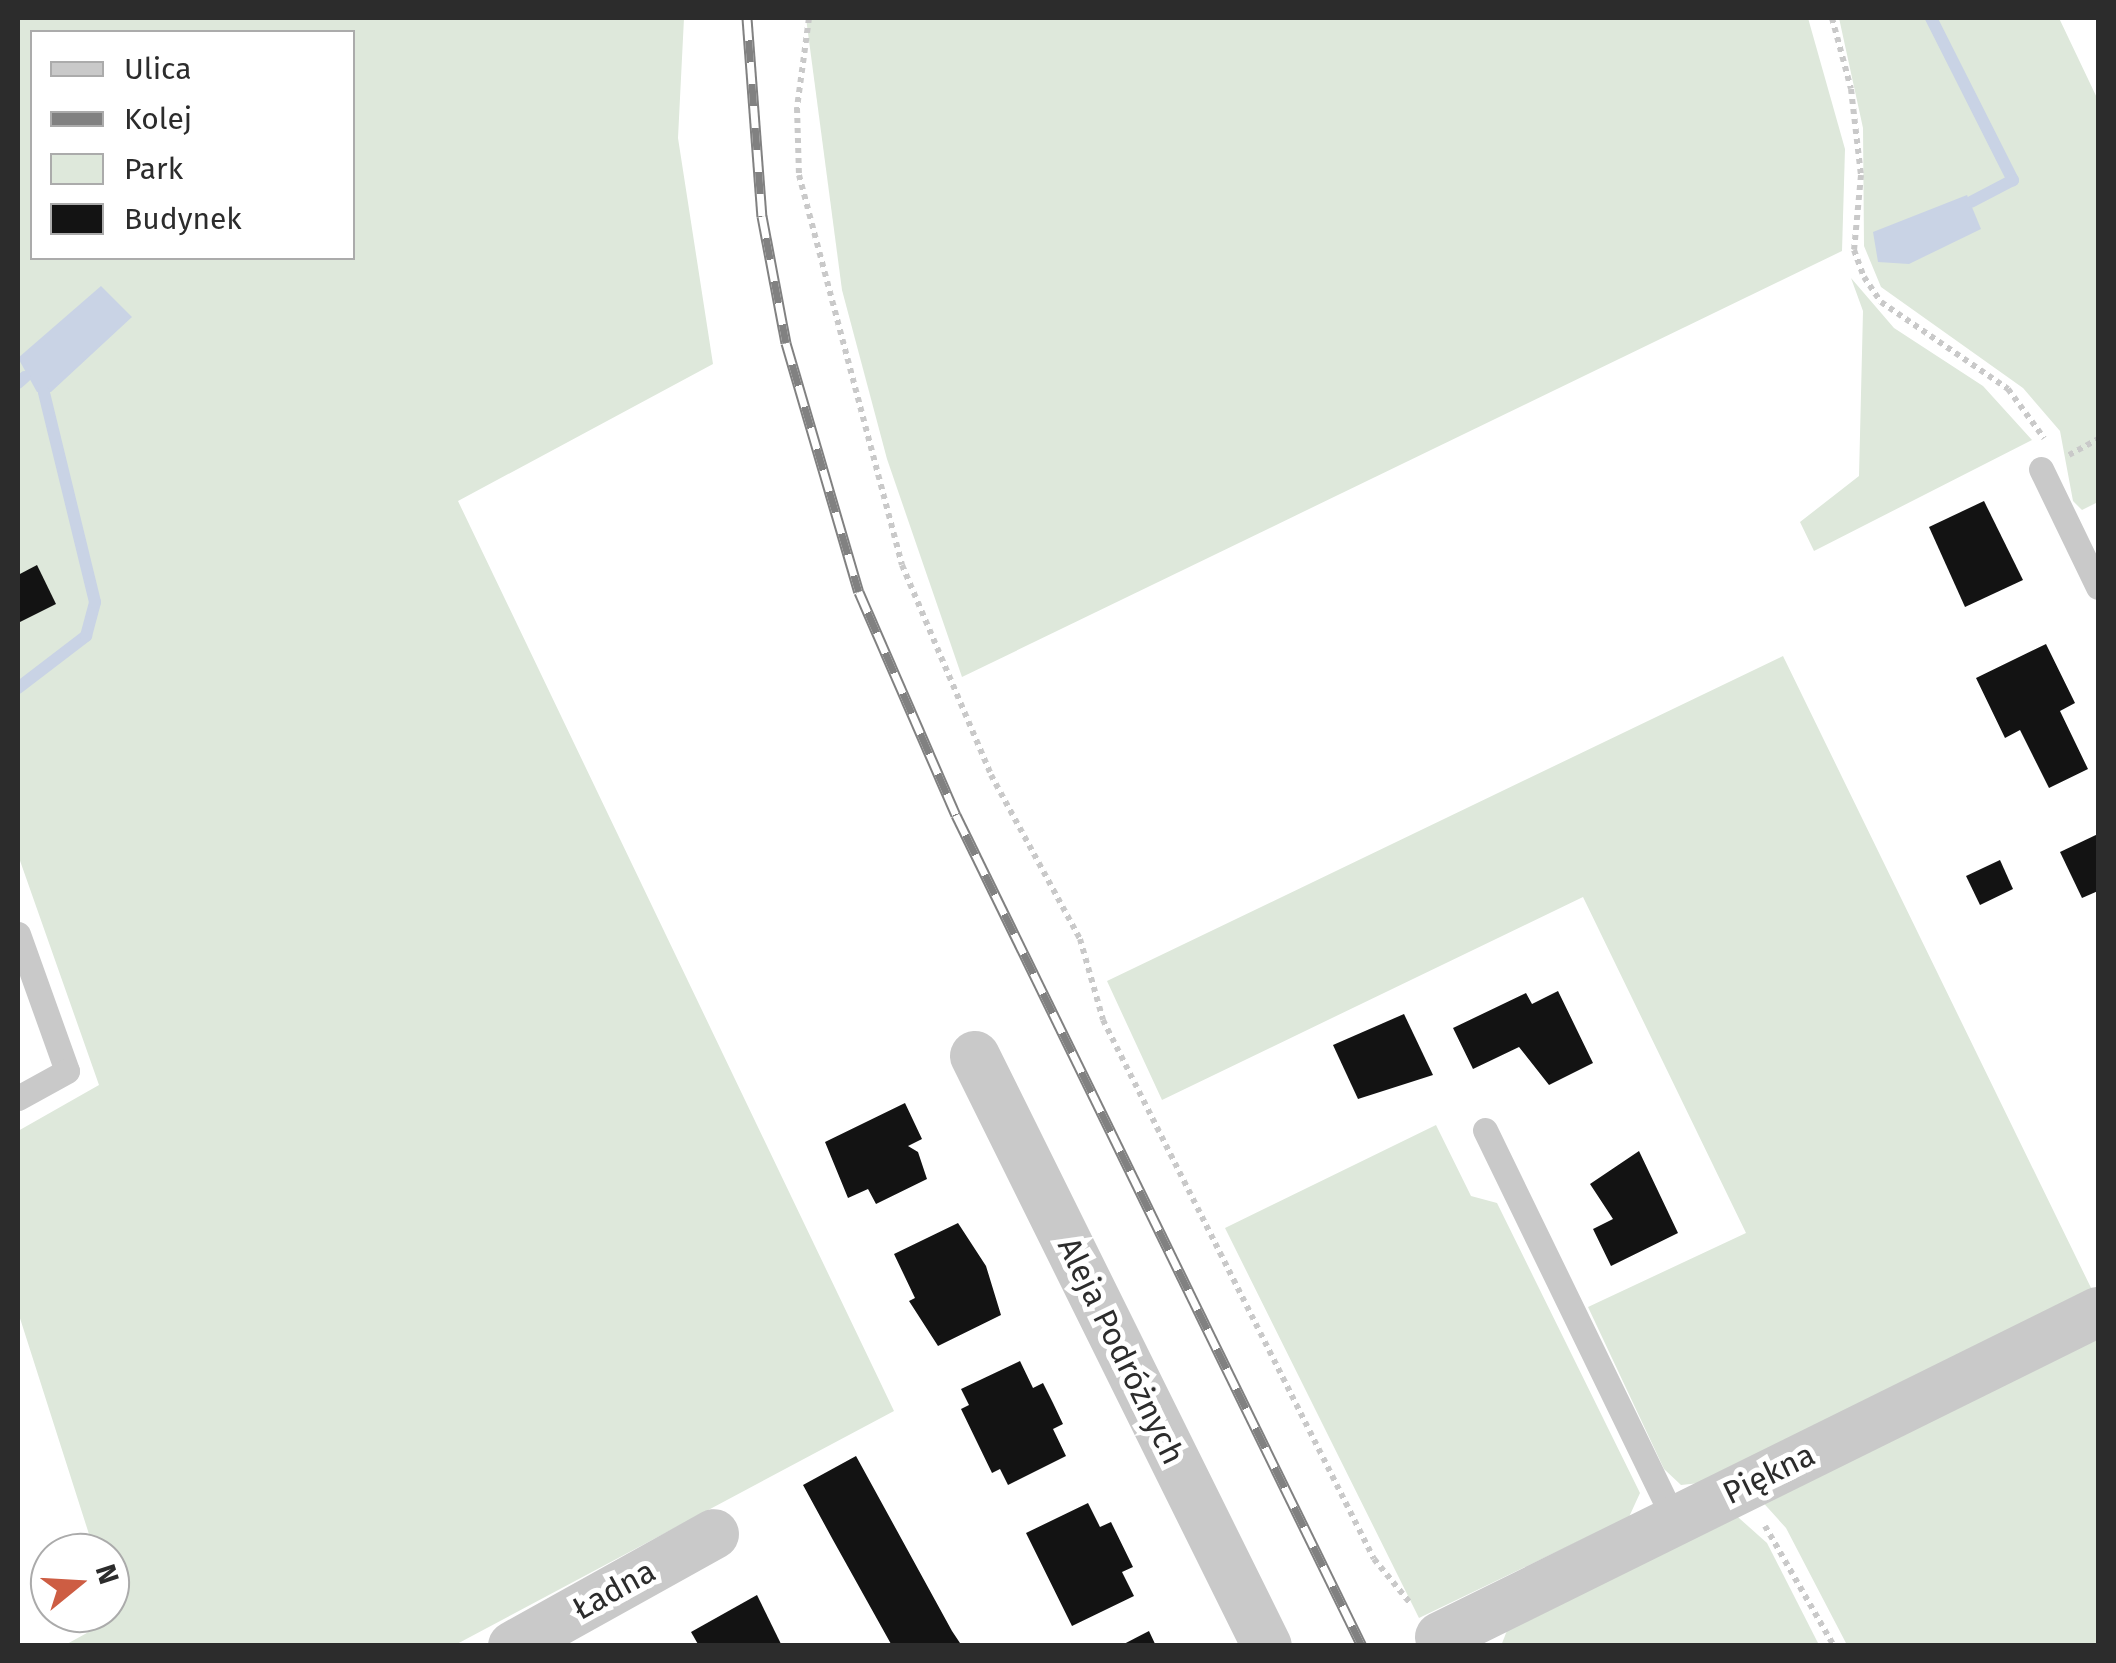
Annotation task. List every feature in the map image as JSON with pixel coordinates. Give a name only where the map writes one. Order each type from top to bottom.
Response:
[{"type":"street","name":"Aleja Podróżnych","points":[[976,1056],[1267,1646]]},
{"type":"street","name":"Piękna","points":[[1440,1637],[2098,1312]]},
{"type":"street","name":"Ładna","points":[[513,1646],[714,1534]]},
{"type":"lane","points":[[2041,469],[2098,587]]},
{"type":"lane","points":[[18,934],[67,1071],[18,1098]]},
{"type":"lane","points":[[1486,1130],[1674,1520]]},
{"type":"path","points":[[809,18],[796,108],[799,175],[902,565],[990,775],[1080,939],[1103,1020],[1374,1559],[1440,1637]]},
{"type":"path","points":[[1832,18],[1851,88],[1861,175],[1854,250],[1864,277],[1892,312],[2008,389],[2045,441],[2041,469]]},
{"type":"path","points":[[1735,1490],[1780,1543],[1834,1646]]},
{"type":"green space","points":[[18,18],[684,18],[678,138],[713,364],[458,501],[894,1411],[455,1645],[65,1645],[87,1633],[130,1633],[130,1533],[89,1533],[18,1312],[18,1131],[99,1085],[18,855]]},
{"type":"green space","points":[[806,18],[1808,18],[1845,149],[1842,251],[962,677],[887,459],[842,290]]},
{"type":"green space","points":[[1839,18],[2059,18],[2098,100],[2098,502],[2082,510],[2073,501],[2060,431],[2023,388],[1881,287],[1864,246],[1863,128]]},
{"type":"green space","points":[[1851,278],[1894,328],[1983,386],[2032,440],[1814,551],[1800,522],[1859,476],[1863,311]]},
{"type":"green space","points":[[1783,656],[2094,1294],[1709,1482],[1681,1485],[1664,1469],[1588,1307],[1746,1233],[1583,897],[1162,1100],[1107,981]]},
{"type":"green space","points":[[1436,1125],[1471,1196],[1497,1203],[1640,1493],[1629,1517],[1419,1618],[1225,1228]]},
{"type":"green space","points":[[2098,1333],[2098,1645],[1847,1645],[1786,1528],[1758,1497]]},
{"type":"green space","points":[[1730,1510],[1767,1543],[1819,1645],[1501,1646],[1513,1615]]},
{"type":"water","points":[[1967,195],[1981,229],[1909,264],[1878,262],[1873,232]]},
{"type":"water","points":[[101,286],[132,317],[51,392],[37,392],[18,358]]},
{"type":"building","points":[[1984,501],[2023,580],[1965,607],[1929,527]]},
{"type":"building","points":[[37,565],[56,604],[18,623],[18,575]]},
{"type":"building","points":[[2046,644],[2075,703],[2060,711],[2088,769],[2049,788],[2020,730],[2005,738],[1976,678]]},
{"type":"building","points":[[2098,834],[2098,891],[2082,898],[2060,852]]},
{"type":"building","points":[[2000,860],[2013,889],[1980,905],[1966,876]]},
{"type":"building","points":[[1558,991],[1593,1063],[1549,1085],[1519,1047],[1473,1069],[1453,1028],[1526,993],[1532,1004]]},
{"type":"building","points":[[1404,1014],[1433,1075],[1358,1099],[1333,1045]]},
{"type":"building","points":[[905,1103],[922,1139],[908,1146],[918,1152],[927,1179],[876,1204],[868,1189],[848,1198],[825,1142]]},
{"type":"building","points":[[1639,1151],[1678,1233],[1611,1266],[1593,1229],[1613,1219],[1590,1184]]},
{"type":"building","points":[[958,1223],[986,1266],[1001,1315],[938,1346],[909,1301],[915,1298],[894,1254]]},
{"type":"building","points":[[1020,1361],[1033,1388],[1043,1383],[1053,1403],[1063,1424],[1053,1429],[1066,1456],[1008,1485],[1000,1469],[992,1473],[961,1409],[969,1405],[961,1389]]},
{"type":"building","points":[[856,1456],[962,1646],[891,1644],[803,1485]]},
{"type":"building","points":[[1088,1503],[1100,1527],[1111,1522],[1133,1567],[1122,1572],[1134,1596],[1072,1626],[1026,1533]]},
{"type":"building","points":[[757,1595],[782,1646],[699,1646],[691,1632]]},
{"type":"building","points":[[1149,1631],[1156,1646],[1120,1646]]},
{"type":"waterway","points":[[1931,18],[2013,180],[1971,202]]},
{"type":"waterway","points":[[18,383],[25,377]]},
{"type":"waterway","points":[[18,688],[86,636],[95,602],[44,392]]},
{"type":"railway","points":[[747,18],[762,216],[786,343],[859,592],[956,815],[1362,1646]]}]
